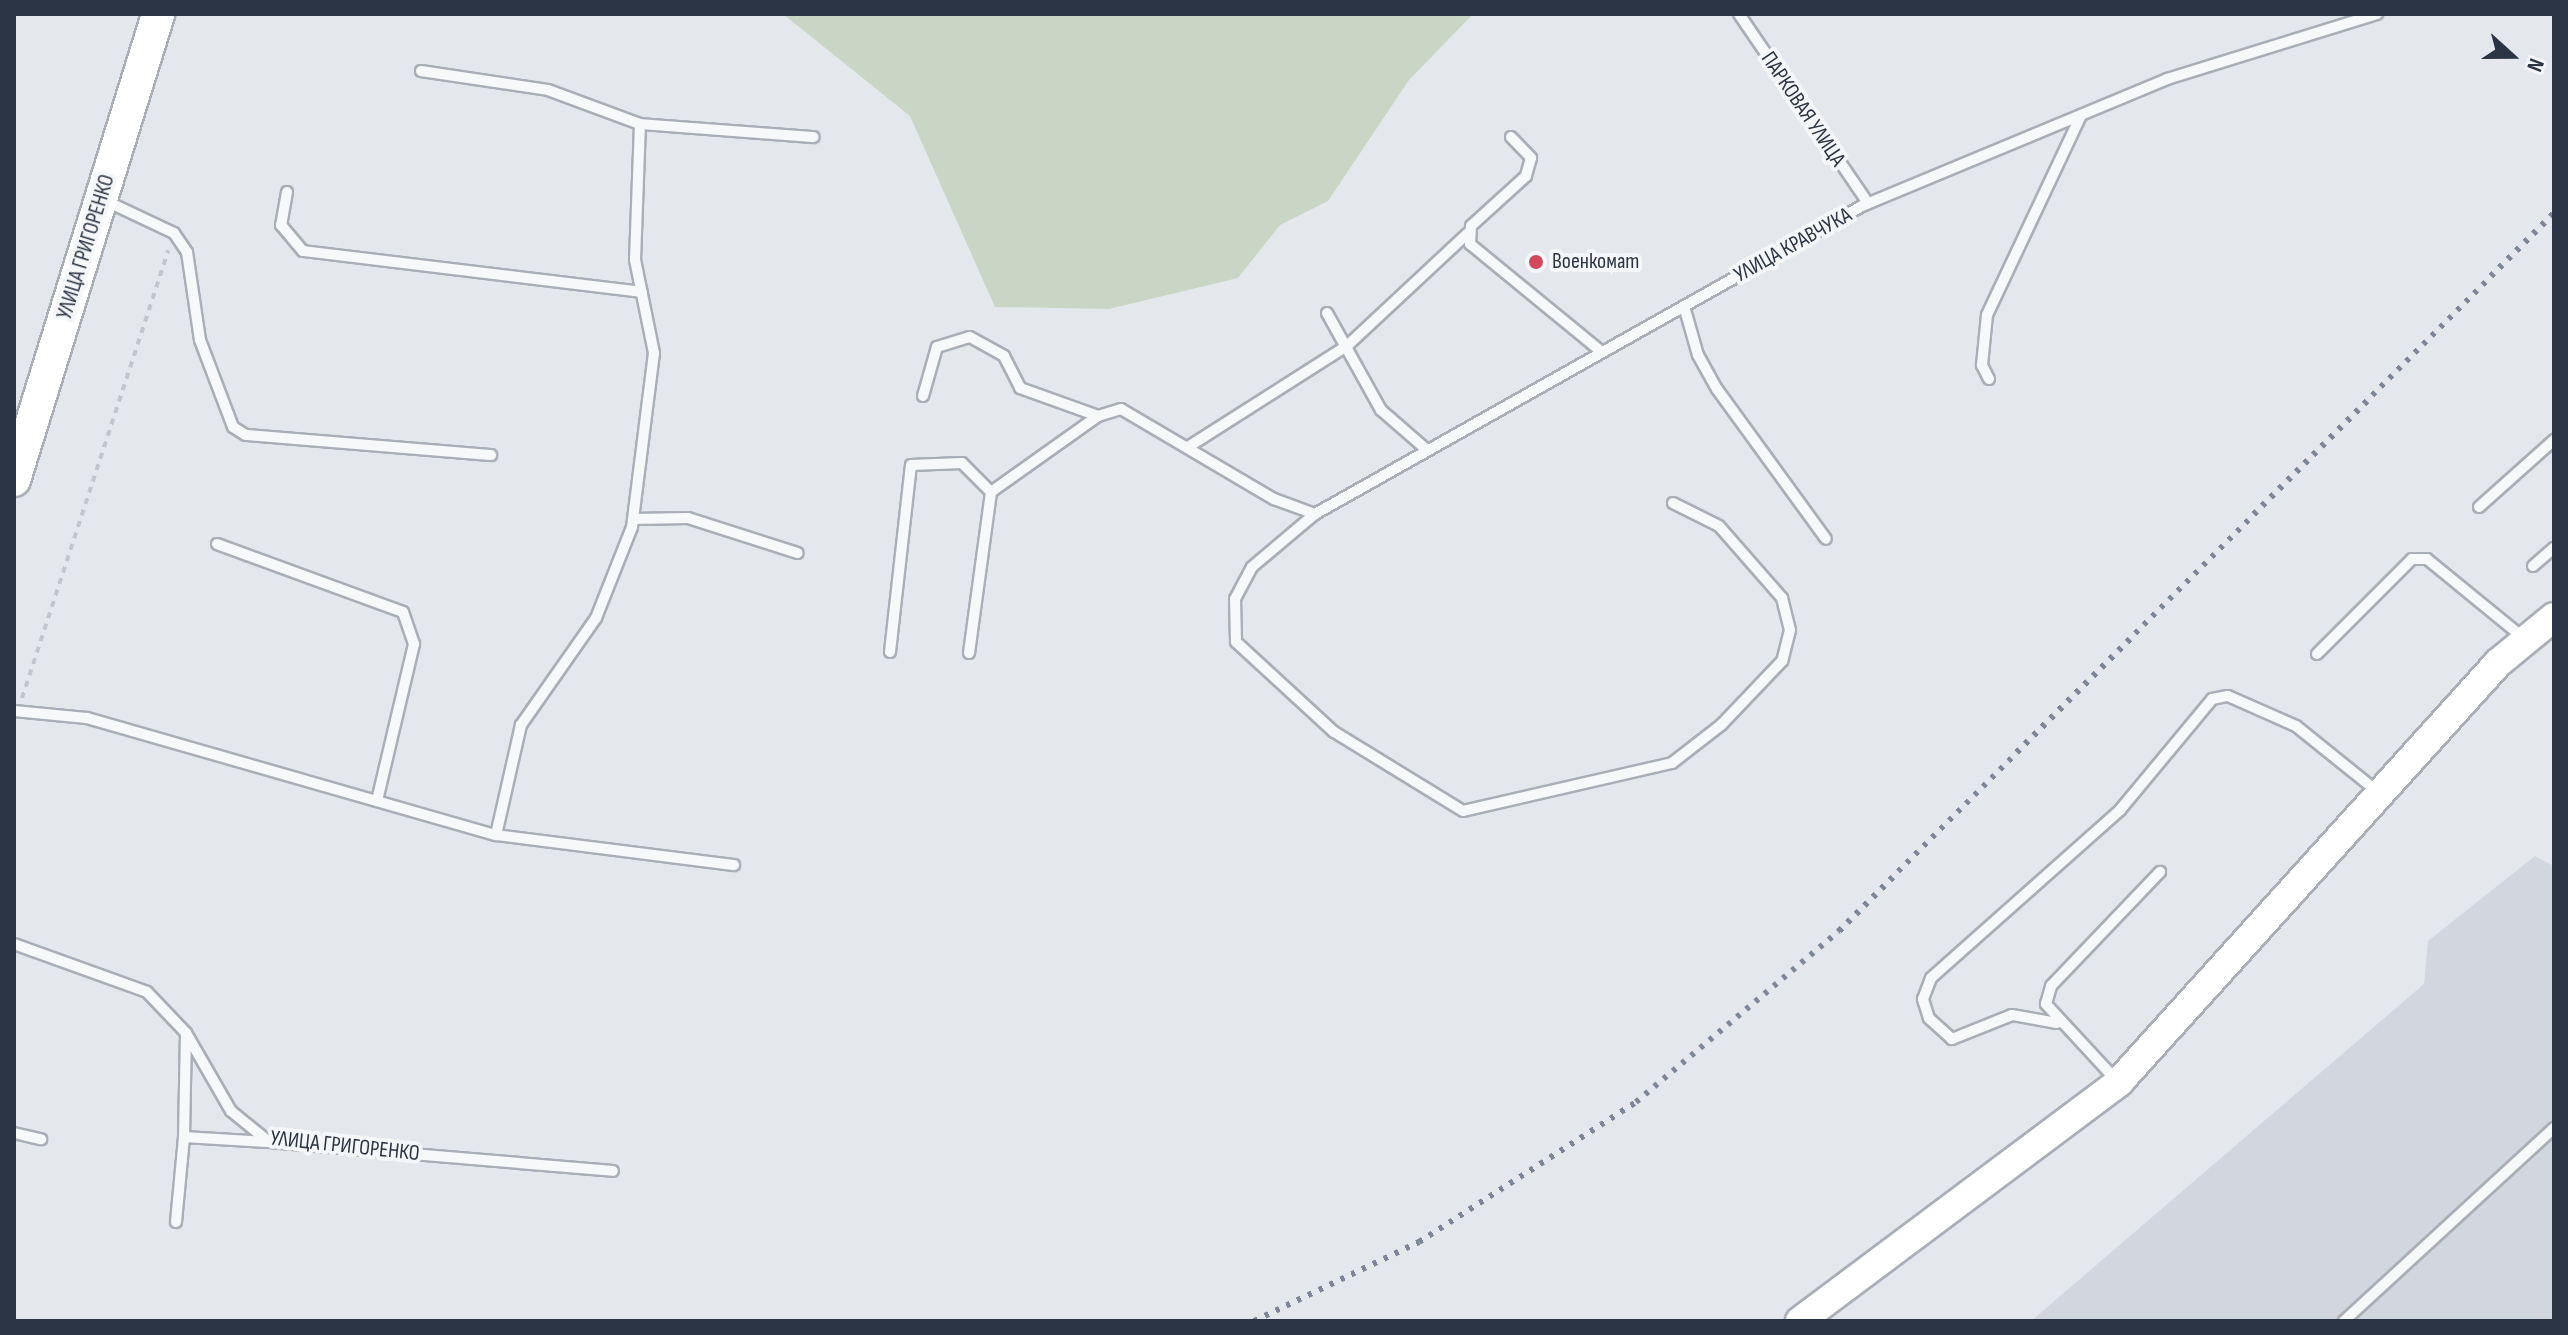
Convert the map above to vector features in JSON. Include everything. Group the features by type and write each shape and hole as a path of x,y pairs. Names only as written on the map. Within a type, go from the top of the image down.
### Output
{"main road":[{"name":"УЛИЦА ГРИГОРЕНКО","path":"14,480 158,14"},
{"path":"1800,1321 2119,1082 2526,640 2554,617"}],"lane":[{"name":"ПАРКОВАЯ УЛИЦА","path":"1739,14 1868,203"},
{"name":"УЛИЦА КРАВЧУКА","path":"1673,503 1719,526 1782,598 1790,630 1782,661 1721,725 1672,763 1463,811 1334,732 1245,656 1236,642 1235,599 1252,567 1315,514 1868,203 2167,79 2377,14"},
{"path":"421,71 548,90 640,124 814,137"},
{"path":"1989,379 1982,365 1987,315 2081,115"},
{"path":"496,835 521,725 596,618 634,519 654,353 642,292 633,179 640,124"},
{"path":"1188,447 1348,345 1467,234 1526,176 1531,158 1511,137"},
{"path":"287,192 281,225 303,251 642,292"},
{"path":"101,198 174,233 187,252 200,340 233,427 246,435 491,455"},
{"path":"1467,234 1479,253 1602,352"},
{"path":"1684,306 1698,355 1717,389 1826,539"},
{"path":"1327,313 1348,345 1381,410 1427,450"},
{"path":"923,396 937,347 970,337 1004,356 1020,388 1098,416"},
{"path":"969,653 991,492 1098,416 1121,409 1274,499 1315,514"},
{"path":"2479,507 2554,440"},
{"path":"890,652 911,465 962,463 991,492"},
{"path":"634,519 688,518 798,553"},
{"path":"217,544 403,612 414,644 377,801"},
{"path":"2533,566 2554,548"},
{"path":"2317,654 2412,559 2427,559 2526,640"},
{"path":"2057,1023 2012,1015 1952,1039 1929,1018 1923,999 1931,978 2120,810 2212,699 2228,696 2296,726 2382,796"},
{"path":"16,711 87,718 496,835 734,865"},
{"path":"2119,1082 2057,1023 2046,1004 2051,986 2160,872"},
{"name":"УЛИЦА ГРИГОРЕНКО","path":"14,944 130,983 166,1007 186,1033 231,1111 269,1142 613,1171"},
{"path":"176,1222 184,1137 186,1033"},
{"path":"2344,1321 2554,1128"},
{"path":"14,1133 41,1139"},
{"path":"184,1137 269,1142"}],"path":[{"path":"16,711 174,233"}],"shaded area":[{"path":"2535,856 2554,866 2554,1321 2031,1321 2424,984 2428,941"}],"green space":[{"path":"783,14 1473,14 1409,80 1328,201 1280,225 1238,278 1109,309 995,307 910,116"}],"railway":[{"path":"1254,1321 1419,1242 1636,1102 1839,931 2554,213"}],"place":[{"name":"Военкомат","path":"1536,262"}]}
